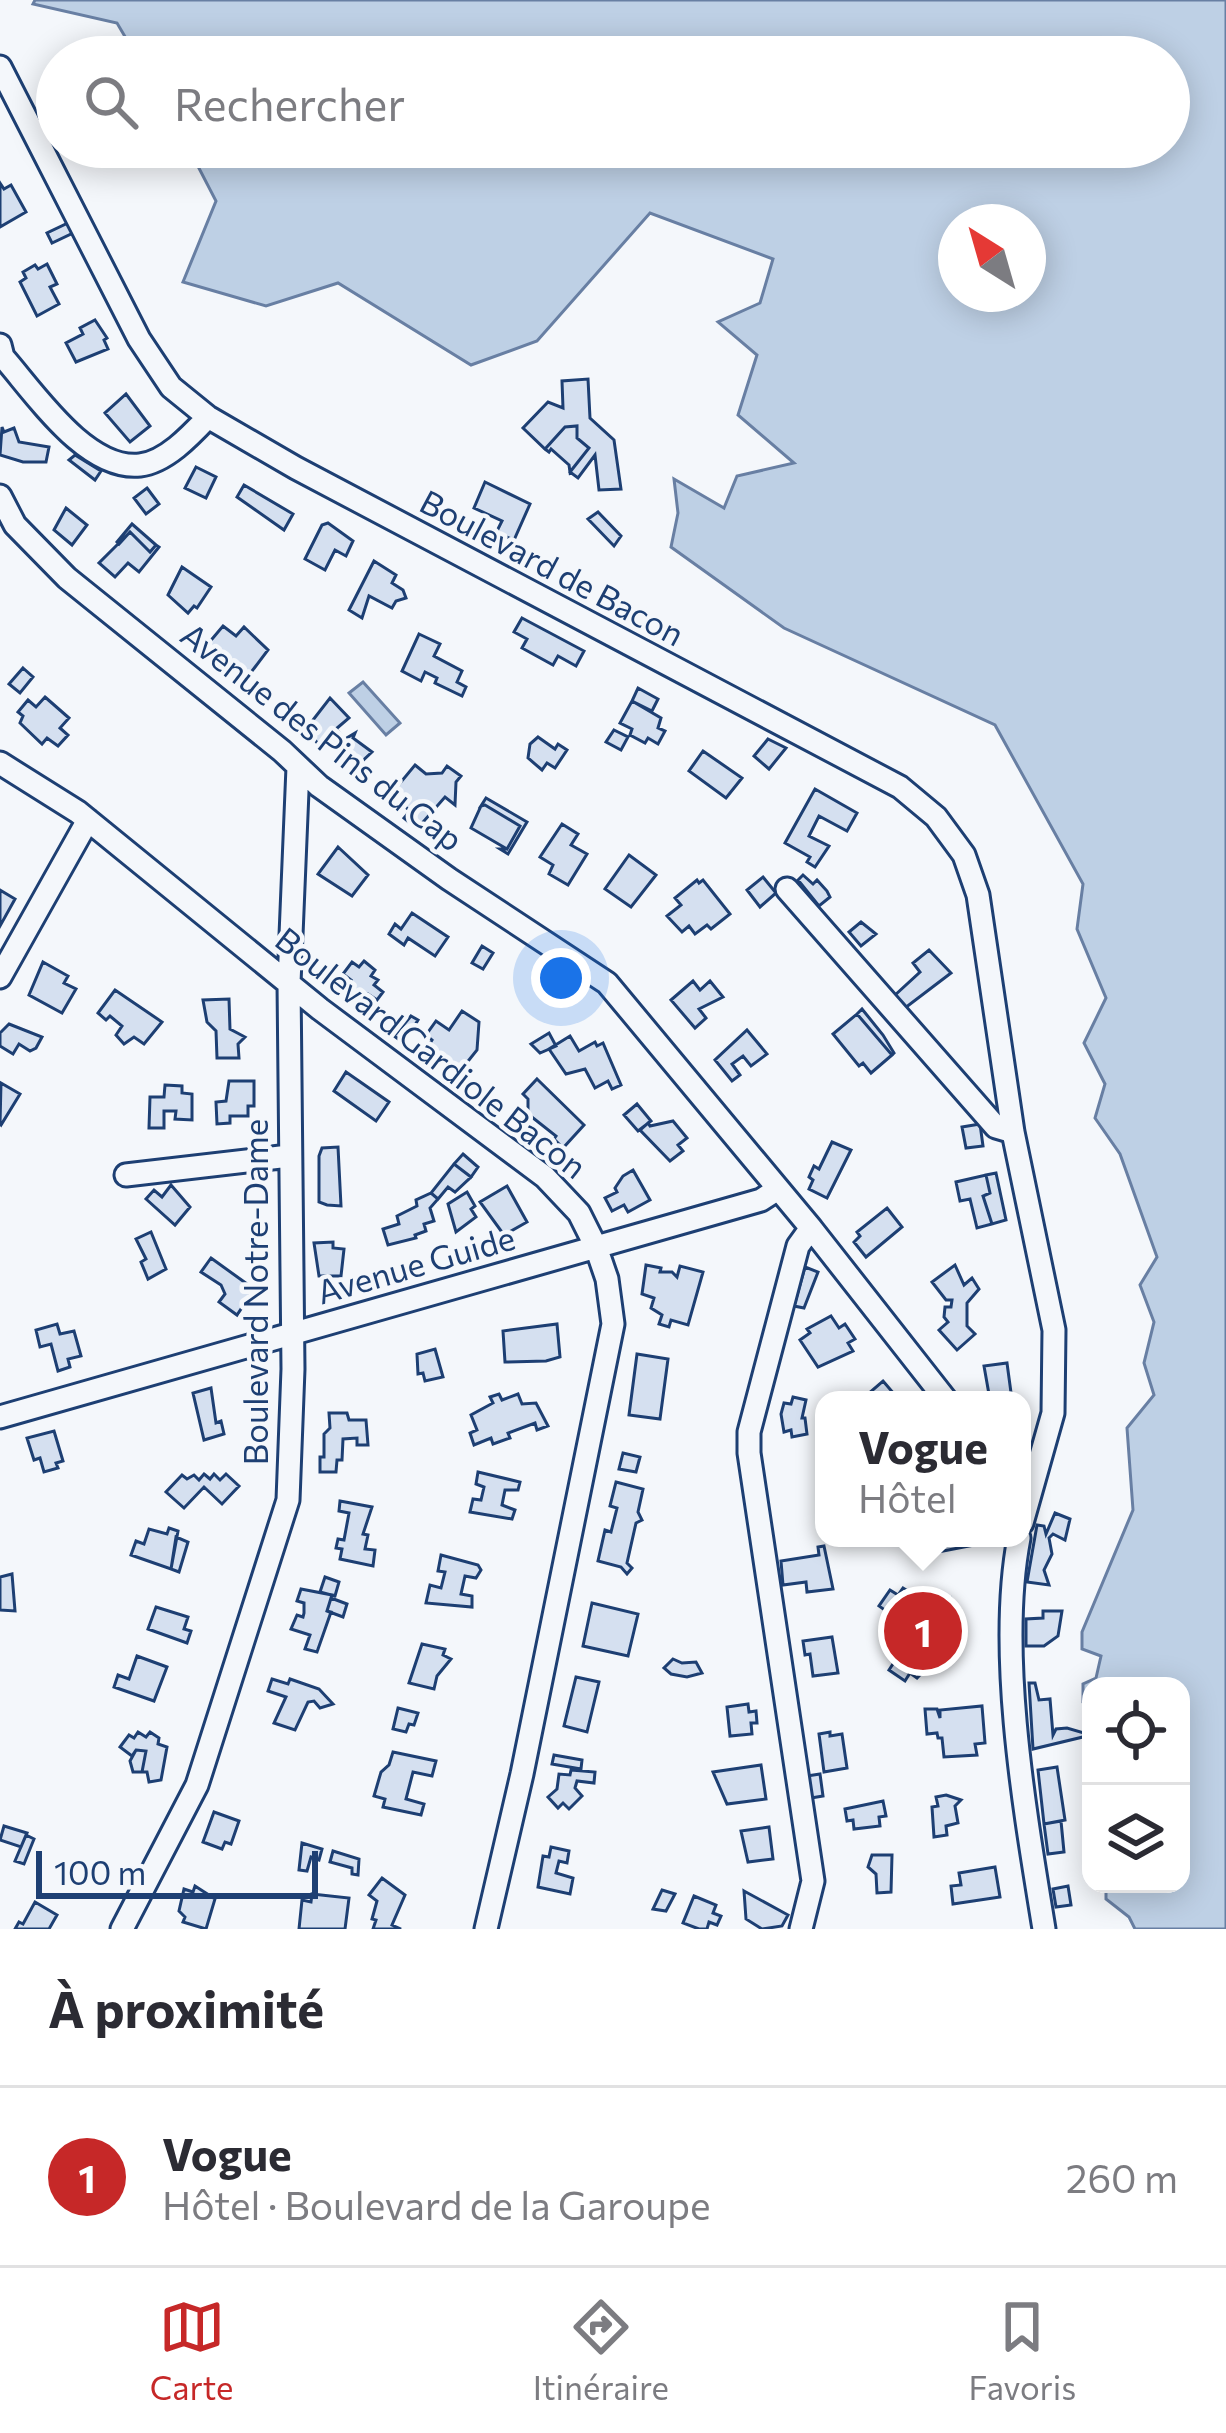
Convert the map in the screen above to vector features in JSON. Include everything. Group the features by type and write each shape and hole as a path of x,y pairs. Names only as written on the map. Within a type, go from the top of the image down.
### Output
{"street":[{"name":"Boulevard de Bacon","path":"0,67 36,137"},
{"name":"Boulevard de Bacon","path":"52,168 139,339 171,387 208,417 576,619 900,788 936,817 964,855 978,895 1013,1132 1054,1330 1053,1413 1031,1490"},
{"path":"0,345 3,357 74,439 112,461 141,465 182,444 208,417"},
{"name":"Avenue des Pins du Cap","path":"0,496 15,525 68,578 298,767 449,879 607,983 811,1228"},
{"name":"Boulevard Gardiole Bacon","path":"0,763 88,820 289,983 544,1178 579,1213 596,1247 607,1279 613,1324 522,1774 485,1929"},
{"name":"Boulevard Notre-Dame","path":"122,1929 197,1785 288,1500 289,983 298,767"},
{"path":"0,977 88,820"},
{"path":"787,890 995,1126 1013,1132"},
{"path":"126,1175 289,1156"},
{"name":"Avenue Guide","path":"0,1418 761,1200 778,1189"},
{"path":"801,1929 813,1880 748,1432 798,1246 811,1228 939,1391"},
{"path":"1017,1547 1012,1575 1013,1689 1044,1929"}],"water":[{"path":"35,0 1226,0 1226,1929 1135,1929 1129,1917 1106,1899 1106,1893 1190,1893 1190,1677 1096,1677 1101,1656 1082,1649 1082,1632 1133,1510 1127,1428 1154,1395 1144,1363 1154,1322 1140,1285 1157,1257 1120,1154 1095,1118 1105,1084 1084,1043 1106,998 1077,929 1083,884 995,725 784,628 671,547 678,513 674,479 724,508 737,476 794,463 738,415 757,355 718,322 760,303 773,259 650,213 537,341 471,365 338,283 266,306 183,282 216,201 199,168 1190,168 1190,36 125,36 117,23 33,4"},
{"path":"363,682 400,723 386,735 349,693"}],"building":[{"path":"0,183 4,189 11,185 26,212 0,227"},
{"path":"68,223 73,233 52,243 47,233"},
{"path":"47,264 57,284 50,287 59,304 37,316 20,282 26,278 23,272"},
{"path":"95,320 108,349 76,362 66,343"},
{"path":"588,379 590,418 614,440 621,489 599,490 595,455 578,478 570,472 589,448 577,438 577,426 565,427 545,449 523,428 548,402 563,408 562,381"},
{"path":"126,394 150,426 130,442 105,413"},
{"path":"577,426 577,438 589,448 570,472 569,465 545,449 565,427"},
{"path":"2,427 4,432 14,428 19,442 49,447 46,462 0,455"},
{"path":"75,455 101,471 95,480 69,460"},
{"path":"196,467 216,477 206,498 185,488"},
{"path":"485,482 530,504 514,540 496,533 502,521 474,508"},
{"path":"244,485 293,514 284,530 237,497"},
{"path":"147,488 159,504 146,514 134,498"},
{"path":"66,508 87,525 72,545 54,530"},
{"path":"598,512 621,536 614,546 588,519"},
{"path":"328,523 353,541 346,556 335,550 325,570 305,559 322,525"},
{"path":"132,524 156,545 150,552 130,532 117,542"},
{"path":"130,532 150,552 159,547 139,572 128,563 115,577 99,563"},
{"path":"374,561 396,575 392,583 406,598 392,608 369,596 362,618 349,610"},
{"path":"182,567 211,587 188,613 168,595"},
{"path":"522,618 584,651 576,666 558,656 553,665 522,648 527,639 514,632"},
{"path":"223,626 236,636 244,627 268,650 249,675 207,645"},
{"path":"419,634 440,644 434,656 462,671 457,682 466,687 462,696 435,683 437,678 425,672 421,681 402,671"},
{"path":"23,668 33,677 20,693 9,684"},
{"path":"638,688 658,699 652,711 632,701"},
{"path":"45,697 69,718 60,728 68,735 58,746 47,738 42,744 20,723 23,716 18,712 28,700 36,707"},
{"path":"330,698 349,718 336,729 345,739 355,733 353,738 372,752 356,767 348,757 344,761 326,739 319,745 306,729"},
{"path":"632,701 661,718 658,728 665,731 658,744 630,735 632,729 620,723"},
{"path":"614,730 628,737 621,750 606,742"},
{"path":"538,737 555,749 558,744 567,750 555,768 547,763 542,770 528,758 530,744"},
{"path":"768,739 786,748 769,769 754,756"},
{"path":"703,751 742,778 726,798 689,771"},
{"path":"415,765 426,774 442,773 447,766 461,776 456,782 455,805 445,797 417,829 404,818 410,811 391,794"},
{"path":"815,789 857,813 847,831 819,816 809,836 829,846 815,867 807,862 810,857 785,843"},
{"path":"486,798 527,822 508,854 500,849 507,849 520,826 481,806"},
{"path":"485,805 520,826 507,849 471,828"},
{"path":"562,824 578,834 571,845 587,854 568,885 549,874 553,865 540,857"},
{"path":"338,847 368,875 352,896 318,874"},
{"path":"629,855 656,875 631,907 605,889"},
{"path":"803,875 813,884 817,880 827,891 830,897 819,906 798,880"},
{"path":"763,877 776,893 760,907 747,890"},
{"path":"703,880 730,914 711,929 707,925 695,934 689,926 682,932 667,916 681,905 675,898"},
{"path":"0,890 15,899 0,926"},
{"path":"412,913 448,937 435,956 408,938 404,945 389,934 395,924 401,929"},
{"path":"861,922 876,934 861,946 849,932"},
{"path":"482,946 493,953 483,969 472,963"},
{"path":"929,950 951,973 905,1008 894,996 920,972 913,963"},
{"path":"364,961 375,970 371,976 378,980 374,985 383,992 377,1000 368,994 353,996 351,980 343,974 352,962 359,967"},
{"path":"43,962 68,976 64,983 76,989 62,1013 29,995"},
{"path":"693,981 700,990 710,981 723,997 699,1009 706,1018 695,1028 671,1000"},
{"path":"115,990 162,1022 144,1044 134,1037 124,1044 116,1035 122,1026 98,1013"},
{"path":"229,999 230,1029 245,1037 238,1044 239,1058 217,1058 216,1031 207,1022 203,1000"},
{"path":"862,1009 883,1035 892,1055 857,1014"},
{"path":"462,1011 479,1022 477,1050 461,1070 435,1055 438,1052 426,1035 436,1021 449,1030"},
{"path":"857,1014 892,1055 871,1073 863,1063 859,1066 833,1034"},
{"path":"411,1016 418,1020 404,1043 394,1036"},
{"path":"9,1024 42,1037 36,1048 30,1051 19,1044 13,1054 0,1046 0,1033"},
{"path":"747,1030 767,1054 751,1066 743,1056 732,1064 740,1075 732,1081 715,1060"},
{"path":"549,1033 556,1046 540,1053 531,1044"},
{"path":"570,1036 579,1051 603,1043 621,1085 612,1089 608,1081 595,1088 585,1069 566,1074 549,1049"},
{"path":"346,1072 389,1102 376,1121 334,1091"},
{"path":"537,1079 584,1125 563,1148 556,1136 528,1114 528,1099 523,1094"},
{"path":"229,1081 254,1081 254,1106 248,1106 248,1116 230,1116 230,1123 217,1124 216,1102 226,1101"},
{"path":"1,1083 20,1094 1,1125 0,1124"},
{"path":"165,1085 182,1086 182,1093 192,1094 192,1120 175,1119 176,1111 164,1111 164,1128 149,1128 150,1097 164,1097"},
{"path":"637,1104 651,1121 638,1131 624,1115"},
{"path":"673,1121 687,1138 678,1145 683,1151 670,1161 640,1130 648,1123"},
{"path":"980,1124 983,1146 966,1148 962,1127"},
{"path":"832,1142 851,1150 827,1198 809,1189 813,1180 809,1177 814,1166 819,1169"},
{"path":"338,1147 341,1206 319,1202 319,1156 322,1148"},
{"path":"463,1154 478,1167 471,1177 454,1164"},
{"path":"454,1164 471,1177 455,1192 448,1187 438,1199 431,1193"},
{"path":"633,1170 650,1200 628,1212 624,1205 612,1211 605,1198 617,1192 623,1176"},
{"path":"996,1173 1006,1220 992,1224 983,1196 990,1193 986,1175"},
{"path":"986,1175 990,1193 983,1196 992,1224 977,1228 970,1199 960,1201 956,1182"},
{"path":"171,1185 190,1207 175,1225 146,1199 154,1190 162,1197"},
{"path":"507,1186 527,1222 504,1235 480,1202"},
{"path":"467,1192 476,1217 456,1232 448,1204"},
{"path":"431,1193 438,1199 430,1208 434,1221 424,1224 426,1231 388,1245 383,1229 399,1224 397,1216"},
{"path":"887,1208 902,1227 866,1257 854,1242 860,1236 857,1232"},
{"path":"151,1232 166,1269 148,1279 141,1262 146,1259 136,1239"},
{"path":"333,1242 333,1248 344,1249 341,1276 319,1276 314,1243"},
{"path":"211,1258 254,1289 237,1315 219,1302 225,1294 221,1285 201,1272"},
{"path":"646,1265 677,1277 680,1266 703,1272 688,1325 671,1320 669,1327 659,1324 662,1315 651,1308 654,1298 642,1294"},
{"path":"955,1265 964,1285 972,1278 979,1289 967,1303 967,1326 975,1334 957,1350 939,1330 948,1322 945,1307 951,1307 952,1300 946,1300 932,1282"},
{"path":"805,1267 818,1272 804,1308 794,1306"},
{"path":"831,1316 839,1328 845,1324 855,1339 848,1343 853,1351 818,1367 800,1340 810,1333 807,1329"},
{"path":"57,1324 60,1334 74,1331 81,1356 68,1359 70,1367 58,1371 51,1344 40,1347 36,1330"},
{"path":"557,1324 560,1357 505,1362 503,1331"},
{"path":"435,1349 443,1377 425,1381 423,1373 418,1374 417,1354"},
{"path":"637,1354 668,1359 660,1419 629,1415"},
{"path":"1007,1363 1011,1391 988,1391 984,1366"},
{"path":"883,1381 892,1391 871,1391"},
{"path":"211,1388 216,1423 221,1421 224,1434 204,1440 193,1393"},
{"path":"499,1394 502,1400 518,1394 522,1404 536,1403 548,1426 537,1430 535,1423 508,1433 510,1438 493,1444 491,1438 474,1445 470,1433 477,1430 471,1415 493,1403 490,1397"},
{"path":"793,1397 806,1400 802,1418 807,1434 792,1437 791,1430 784,1432 781,1414 784,1403 791,1404"},
{"path":"329,1413 366,1420 368,1445 357,1445 357,1438 343,1439 336,1472 320,1472 324,1434 330,1428"},
{"path":"54,1431 63,1461 44,1472 27,1438"},
{"path":"623,1453 640,1457 636,1472 619,1469"},
{"path":"478,1472 520,1482 518,1490 505,1490 502,1505 515,1510 512,1519 470,1512 473,1499 481,1500 484,1487 476,1484"},
{"path":"204,1474 220,1480 226,1474 239,1486 222,1504 204,1487 184,1508 166,1492 182,1475 199,1480"},
{"path":"616,1482 643,1489 638,1512 642,1520 636,1523 627,1563 632,1568 627,1574 621,1567 598,1561 605,1530 611,1532 617,1508 610,1506"},
{"path":"340,1501 372,1507 363,1534 368,1535 365,1549 375,1550 373,1566 340,1559 342,1549 336,1548 338,1539 344,1540 349,1513 339,1511"},
{"path":"1055,1513 1070,1519 1065,1540 1053,1534 1049,1538 1052,1554 1044,1570 1049,1585 1027,1582 1037,1525 1044,1526 1046,1534"},
{"path":"169,1528 178,1531 171,1569 131,1555 136,1541 144,1544 149,1529 167,1534"},
{"path":"176,1537 188,1542 179,1572 171,1569"},
{"path":"818,1547 824,1547 833,1589 807,1592 806,1582 783,1585 781,1561 819,1555"},
{"path":"441,1555 478,1565 481,1570 476,1578 465,1576 461,1594 472,1596 472,1607 426,1603 430,1585 441,1588 445,1572 438,1571"},
{"path":"12,1574 15,1611 0,1610 0,1577"},
{"path":"325,1577 339,1582 335,1596 320,1592"},
{"path":"903,1588 938,1610 951,1598 960,1609 945,1622 946,1640 937,1657 917,1678 910,1673 905,1681 889,1670 906,1644 897,1631 903,1623 879,1606 890,1590 898,1595"},
{"path":"301,1589 332,1595 317,1652 305,1649 310,1635 291,1629 297,1615 303,1617 304,1603 297,1601"},
{"path":"331,1598 347,1604 343,1617 327,1611"},
{"path":"592,1603 638,1614 628,1656 583,1646"},
{"path":"156,1607 188,1617 187,1643 148,1629"},
{"path":"1043,1611 1062,1611 1058,1636 1044,1646 1026,1646 1026,1619 1043,1618"},
{"path":"832,1637 838,1673 813,1676 803,1641"},
{"path":"422,1644 445,1649 443,1655 451,1659 437,1676 434,1689 409,1683"},
{"path":"137,1656 167,1667 154,1701 114,1687 118,1675 129,1679"},
{"path":"673,1659 696,1662 702,1673 671,1674 664,1668"},
{"path":"576,1677 599,1682 587,1732 564,1726"},
{"path":"272,1679 288,1684 290,1679 319,1689 333,1704 320,1708 308,1702 295,1730 274,1723 286,1697 268,1691"},
{"path":"1029,1683 1035,1683 1039,1700 1050,1699 1053,1735 1056,1729 1067,1728 1082,1732 1082,1737 1033,1749"},
{"path":"748,1704 749,1712 756,1711 752,1734 730,1736 727,1707"},
{"path":"982,1706 985,1743 975,1744 977,1755 944,1757 942,1738 927,1734 925,1709 937,1709 940,1718 940,1710"},
{"path":"398,1708 418,1713 406,1732 393,1729"},
{"path":"138,1732 146,1737 150,1732 159,1738 158,1744 167,1747 161,1780 149,1782 147,1772 142,1772 146,1751 136,1750 132,1756 120,1747"},
{"path":"830,1732 830,1736 842,1734 847,1768 824,1772 819,1734"},
{"path":"136,1750 146,1751 142,1772 133,1772 130,1761"},
{"path":"393,1752 436,1761 432,1776 413,1772 406,1799 424,1804 421,1815 383,1807 385,1799 374,1796"},
{"path":"554,1755 582,1760 581,1769 552,1764"},
{"path":"761,1765 766,1799 727,1804 713,1772"},
{"path":"1057,1767 1065,1820 1044,1824 1038,1770"},
{"path":"571,1770 595,1772 594,1783 577,1781 575,1788 582,1796 569,1809 563,1803 558,1808 548,1797 557,1789 559,1774 570,1775"},
{"path":"820,1774 823,1796 811,1798 807,1776"},
{"path":"936,1797 961,1800 955,1806 958,1823 946,1826 947,1835 934,1837 932,1807 938,1806"},
{"path":"883,1801 886,1816 879,1817 880,1826 854,1829 853,1820 847,1821 845,1809"},
{"path":"214,1812 239,1821 231,1844 225,1842 222,1849 203,1842"},
{"path":"1061,1821 1064,1852 1048,1854 1044,1824"},
{"path":"4,1826 27,1833 21,1847 0,1840"},
{"path":"769,1827 773,1859 748,1862 741,1831"},
{"path":"26,1835 34,1839 24,1864 15,1861"},
{"path":"302,1843 322,1849 319,1860 311,1857 307,1871 299,1870"},
{"path":"551,1847 569,1851 567,1863 559,1861 556,1873 573,1878 570,1894 538,1887 543,1856 549,1857"},
{"path":"333,1851 359,1859 358,1875 352,1874 352,1868 330,1862"},
{"path":"872,1855 892,1855 891,1892 877,1893 876,1874 868,1867"},
{"path":"995,1867 1000,1897 953,1904 951,1886 961,1885 959,1873"},
{"path":"382,1878 405,1895 392,1925 401,1929 373,1929 377,1901 369,1895"},
{"path":"195,1886 215,1899 206,1929 183,1922 179,1911 184,1889 193,1892"},
{"path":"1068,1886 1071,1905 1056,1907 1053,1889"},
{"path":"662,1890 675,1894 666,1911 653,1909"},
{"path":"744,1891 788,1915 782,1926 762,1929 746,1919"},
{"path":"312,1894 349,1898 345,1929 299,1929 302,1900 311,1902"},
{"path":"694,1896 716,1905 713,1913 721,1916 717,1925 709,1922 707,1929 699,1929 683,1923"},
{"path":"35,1902 57,1915 49,1929 15,1929 19,1922 23,1924"}],"place":[{"name":"Vogue","path":"923,1631"}]}
